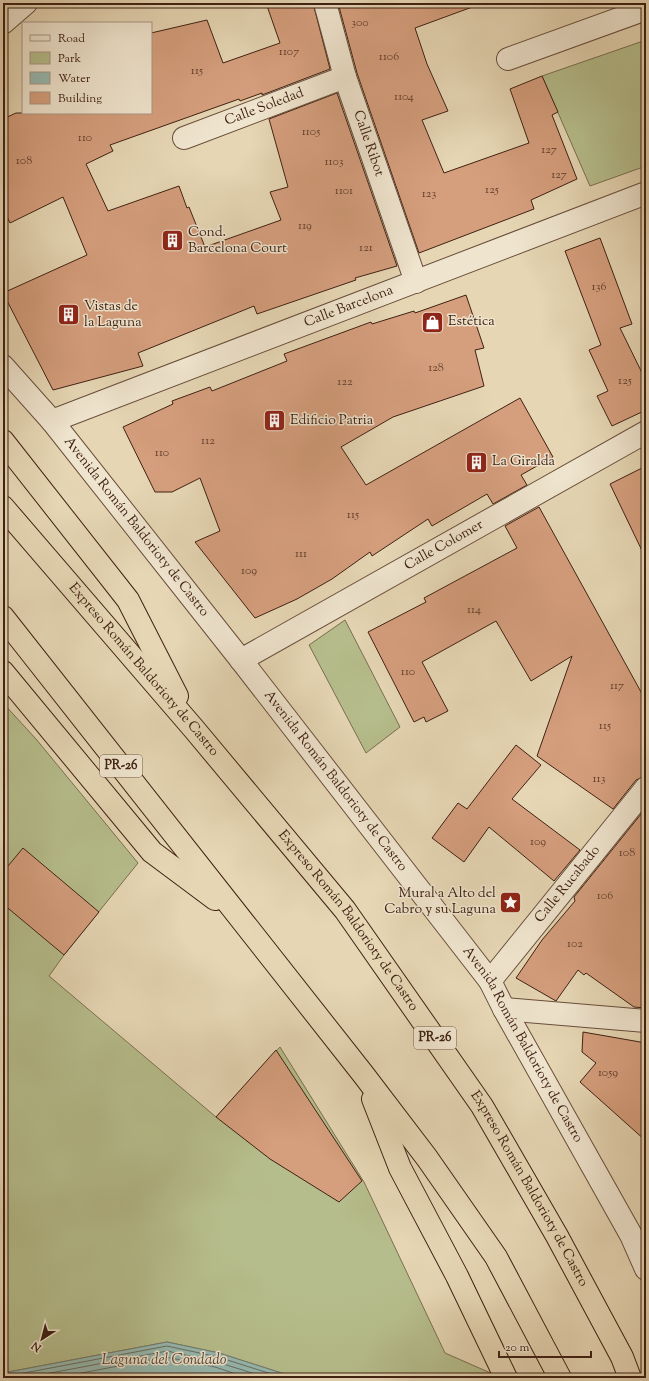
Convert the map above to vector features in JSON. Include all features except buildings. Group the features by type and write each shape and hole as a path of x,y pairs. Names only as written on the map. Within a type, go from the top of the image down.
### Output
{"highway":[{"path":"3,440 128,600 194,729"},
{"name":"Expreso Román Baldorioty de Castro","path":"3,508 194,729 345,910 482,1106 557,1236 622,1358 630,1378"},
{"name":"PR-26","path":"3,617 363,1074 427,1158 496,1257 560,1378"},
{"path":"3,672 152,852 239,916"},
{"path":"363,1074 400,1168 457,1276 506,1378"}],"street":[{"path":"3,23 26,3"},
{"name":"Calle Ribot","path":"325,3 346,78 416,282"},
{"path":"508,59 646,9"},
{"name":"Calle Soledad","path":"184,138 346,78"},
{"name":"Calle Barcelona","path":"52,421 646,194"},
{"name":"Avenida Román Baldorioty de Castro","path":"3,366 52,421 241,660 490,981 504,1009 638,1230 646,1269"},
{"name":"Calle Colomer","path":"241,660 646,432"},
{"name":"Calle Rucabado","path":"490,981 646,788"},
{"path":"504,1009 646,1021"}],"green space":[{"path":"646,40 646,166 590,186 542,76"},
{"path":"345,620 400,727 366,753 309,645"},
{"path":"3,703 36,739 138,863 64,955 49,976 216,1117 280,1047 364,1182 445,1353 502,1378 297,1378 219,1353 167,1342 3,1373"}],"water":[{"name":"Laguna del Condado","path":"167,1342 219,1353 297,1378 3,1378 3,1373"}],"place":[{"name":"Cond. Barcelona Court","path":"172,241"},
{"name":"Vistas de la Laguna","path":"69,315"},
{"name":"Estética","path":"432,322"},
{"name":"Edificio Patria","path":"275,421"},
{"name":"La Giralda","path":"476,462"},
{"name":"Mural a Alto del Cabro y su Laguna","path":"511,902"}]}
